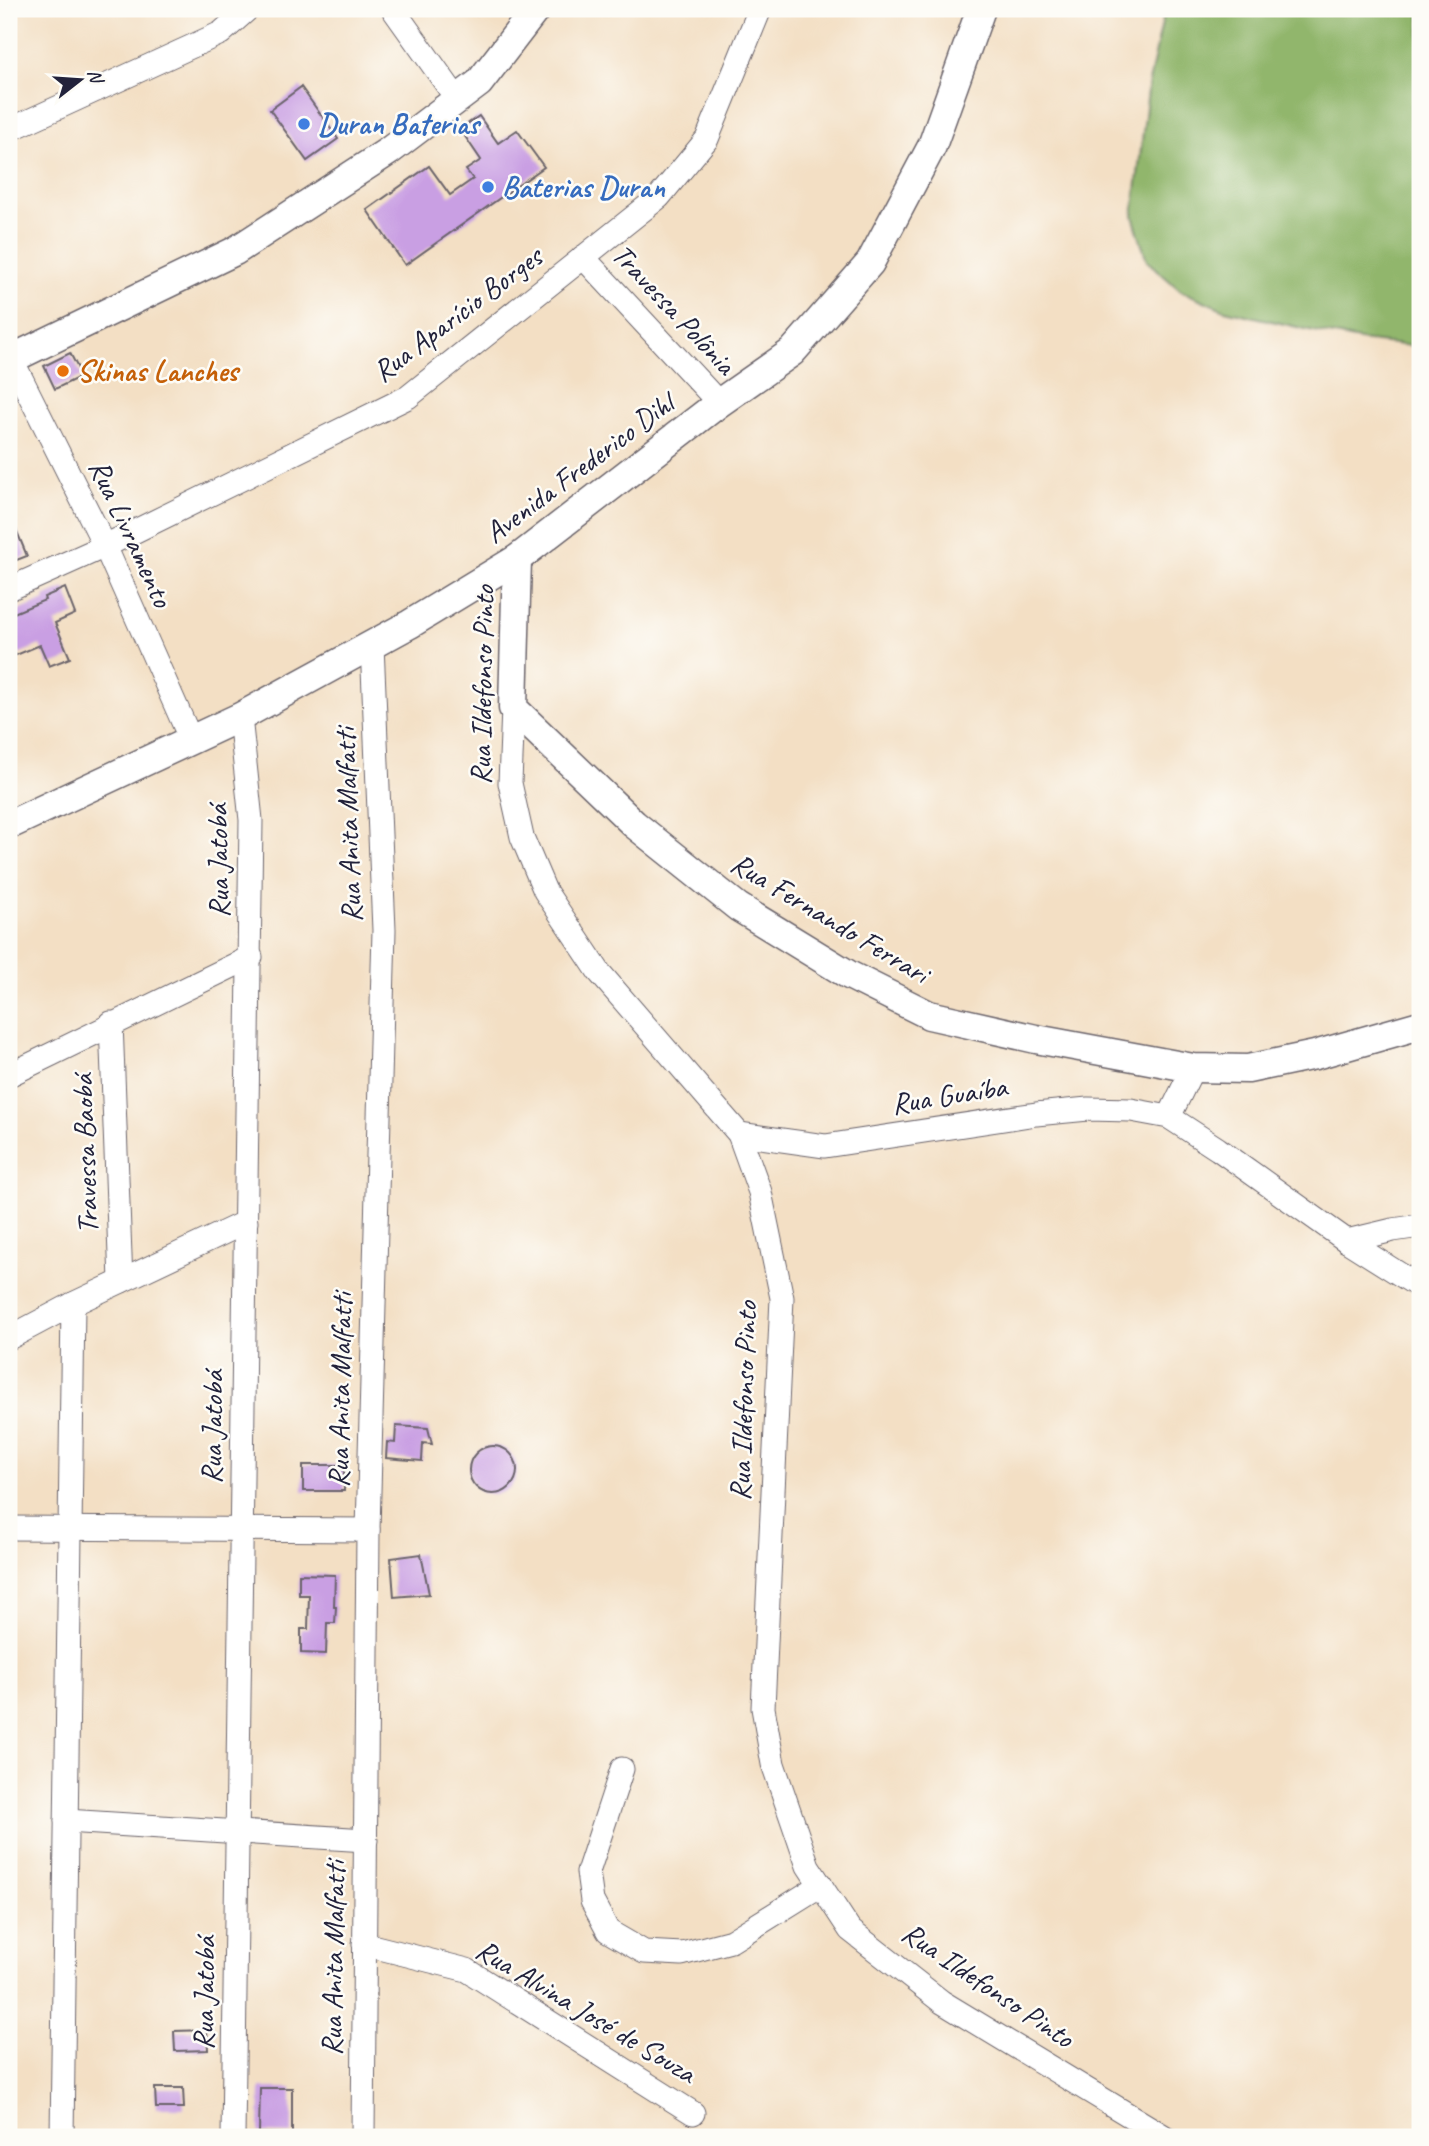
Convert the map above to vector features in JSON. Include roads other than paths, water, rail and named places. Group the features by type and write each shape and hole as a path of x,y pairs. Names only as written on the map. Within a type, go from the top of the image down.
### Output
{"main road":[{"path":"10,358 236,251 389,151 479,83 536,9"},
{"name":"Avenida Frederico Dihl","path":"9,825 240,718 372,645 517,559 719,403 792,352 870,263 932,146 981,9"},
{"name":"Rua Ildefonso Pinto","path":"513,708 517,559"},
{"name":"Rua Fernando Ferrari","path":"513,708 634,824 738,906 849,975 929,1015 1036,1039 1193,1068 1248,1069 1315,1055 1420,1026"}],"street":[{"path":"9,130 221,33 248,9"},
{"path":"393,9 457,99"},
{"name":"Rua Aparício Borges","path":"9,589 105,546 408,397 659,197 707,139 760,9"},
{"name":"Travessa Polônia","path":"583,257 719,403"},
{"name":"Rua Livramento","path":"10,358 105,546 191,740"},
{"name":"Rua Anita Malfatti","path":"363,2137 368,1530 384,930 372,645"},
{"name":"Rua Ildefonso Pinto","path":"513,708 510,783 522,837 545,891 598,972 739,1134 760,1192 782,1298 763,1708 773,1764 808,1866 850,1930 942,2002 1165,2137"},
{"name":"Rua Jatobá","path":"233,2137 251,957 251,820 240,718"},
{"path":"9,1074 251,957"},
{"name":"Travessa Baobá","path":"111,1023 121,1282"},
{"path":"1169,1117 1193,1068"},
{"name":"Rua Guaíba","path":"739,1134 825,1146 1049,1113 1131,1110 1169,1117 1219,1149 1347,1241 1420,1287"},
{"path":"9,1338 73,1304 246,1222"},
{"path":"1347,1241 1420,1226"},
{"path":"62,2137 73,1304"},
{"path":"9,1528 368,1530"},
{"path":"622,1769 589,1872 592,1901 608,1931 644,1952 682,1954 732,1941 821,1885"},
{"path":"66,1821 366,1840"},
{"name":"Rua Alvina José de Souza","path":"364,1944 467,1969 693,2113"}],"place":[{"name":"Duran Baterias","path":"304,124"},
{"name":"Baterias Duran","path":"488,187"},
{"name":"Skinas Lanches","path":"63,371"}]}
